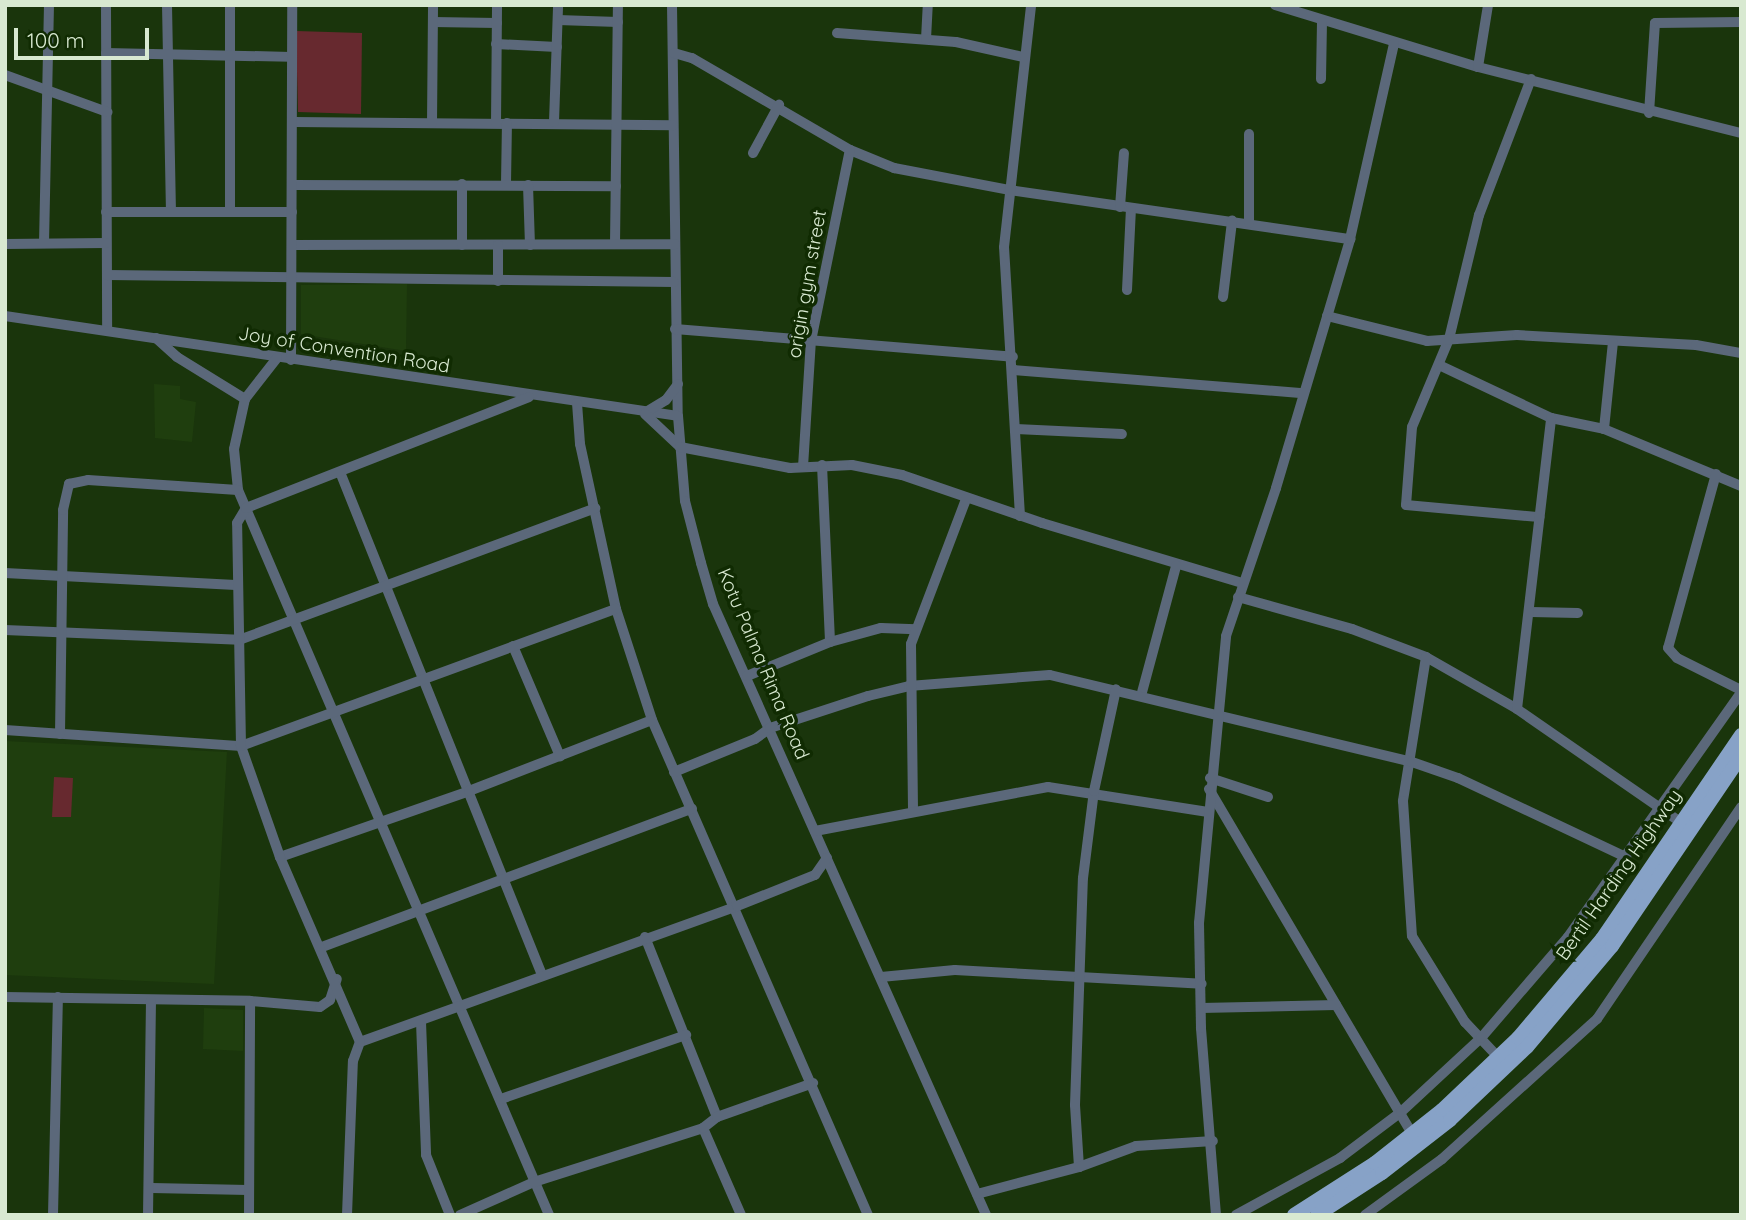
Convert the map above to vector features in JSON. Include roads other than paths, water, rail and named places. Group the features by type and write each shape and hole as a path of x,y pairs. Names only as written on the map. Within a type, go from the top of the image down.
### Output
{"main road":[{"name":"Bertil Harding Highway","path":"1294,1215 1412,1134 1498,1056 1602,939 1741,735"},
{"name":"Bertil Harding Highway","path":"1317,1215 1382,1173 1450,1119 1527,1047 1612,946 1741,756"}],"street":[{"path":"44,243 45,89 49,5"},
{"path":"106,5 107,330"},
{"path":"167,5 171,54 171,212"},
{"path":"230,5 230,212"},
{"path":"291,360 294,122 292,5"},
{"path":"432,123 433,5"},
{"path":"497,5 496,44 506,184"},
{"path":"554,122 558,5"},
{"path":"615,244 618,5"},
{"name":"Kotu Palma Rima Road","path":"672,5 678,416 685,500 701,563 713,604 985,1215"},
{"path":"926,38 928,5"},
{"path":"1020,516 1014,370 1004,247 1023,57 1031,5"},
{"path":"1275,5 1317,21 1394,44 1649,113 1741,133"},
{"path":"1314,5 1321,79"},
{"path":"1478,66 1488,5"},
{"path":"558,20 618,22"},
{"path":"433,22 497,23"},
{"path":"1649,113 1655,23 1741,22"},
{"path":"837,33 926,38 1023,57"},
{"path":"496,44 557,47"},
{"path":"1216,1215 1213,1141 1200,1008 1202,984 1199,923 1209,783 1226,636 1350,239 1394,44"},
{"path":"106,53 171,54 229,59 291,57"},
{"path":"674,53 692,58 779,105 850,150 925,176 1350,239"},
{"path":"5,75 107,112"},
{"path":"1531,79 1479,215 1449,339 1412,427 1406,505 1539,517"},
{"path":"753,153 779,105"},
{"path":"294,122 673,125"},
{"path":"1249,134 1249,223"},
{"name":"origin gym street","path":"803,467 811,341 850,150"},
{"path":"1124,153 1127,290"},
{"path":"462,184 462,245"},
{"path":"293,185 615,186"},
{"path":"528,185 530,245"},
{"path":"106,212 292,212"},
{"path":"1223,297 1232,221"},
{"path":"5,244 106,243"},
{"path":"293,244 675,244"},
{"path":"498,245 498,281"},
{"path":"107,275 674,282"},
{"name":"Joy of Convention Road","path":"5,316 529,397 678,416"},
{"path":"1327,316 1427,341 1517,335 1696,345 1741,353"},
{"path":"675,329 1013,357"},
{"path":"156,338 177,357 246,399"},
{"path":"1604,429 1613,342"},
{"path":"277,358 246,399 234,449 238,489 297,618 380,821 549,1215"},
{"path":"1439,365 1551,418 1604,429 1741,486"},
{"path":"1014,370 1303,393"},
{"path":"678,384 660,405 643,413 680,447 803,467 822,465 902,475 965,499 1177,566 1242,583"},
{"path":"347,1215 353,1061 360,1042 337,979 280,857 241,746 236,585 237,523 246,508 529,397"},
{"path":"577,403 580,444 616,609 652,720 737,906 868,1215"},
{"path":"1517,709 1531,612 1551,418"},
{"path":"1016,429 1122,434"},
{"path":"822,465 830,642"},
{"path":"340,472 542,975"},
{"path":"1236,1215 1340,1158 1401,1112 1481,1038 1568,937 1741,691 1677,658 1668,648 1716,474"},
{"path":"60,734 64,632 63,510 69,484 88,480 238,489"},
{"path":"913,809 909,686 916,629 965,499"},
{"path":"5,630 239,640 385,589 595,508"},
{"path":"1141,696 1177,566"},
{"path":"5,573 236,585"},
{"path":"1238,597 1352,629 1426,656 1517,709 1680,822"},
{"path":"5,730 241,746 616,609"},
{"path":"1531,612 1578,614"},
{"path":"747,676 830,642 881,628 916,629"},
{"path":"513,646 560,755"},
{"path":"1426,656 1403,811 1412,936 1437,981 1498,1056"},
{"path":"674,772 755,739 770,728 909,686 1050,675 1218,713 1412,762 1458,778 1626,857"},
{"path":"1079,1167 1078,976 1083,878 1094,792 1116,689"},
{"path":"280,857 469,791 652,720"},
{"path":"1209,783 1268,797"},
{"path":"1209,783 1412,1134"},
{"path":"815,831 913,809 1048,787 1094,792 1208,812"},
{"path":"1365,1215 1442,1159 1597,1019 1741,807"},
{"path":"323,947 692,809"},
{"path":"360,1042 737,906 815,875 827,858"},
{"path":"645,937 717,1117"},
{"path":"881,978 955,970 1202,984"},
{"path":"320,1007 330,1000 337,979"},
{"path":"5,997 250,1001 348,1010"},
{"path":"53,1215 58,998"},
{"path":"148,1215 152,1188 151,1000"},
{"path":"249,1215 250,1001"},
{"path":"1200,1008 1336,1005"},
{"path":"421,1022 426,1155 450,1215"},
{"path":"501,1099 686,1035"},
{"path":"460,1215 534,1182 703,1128 717,1117 813,1083"},
{"path":"703,1128 741,1215"},
{"path":"977,1194 1079,1167 1136,1146 1213,1141"},
{"path":"152,1188 248,1190"}]}
